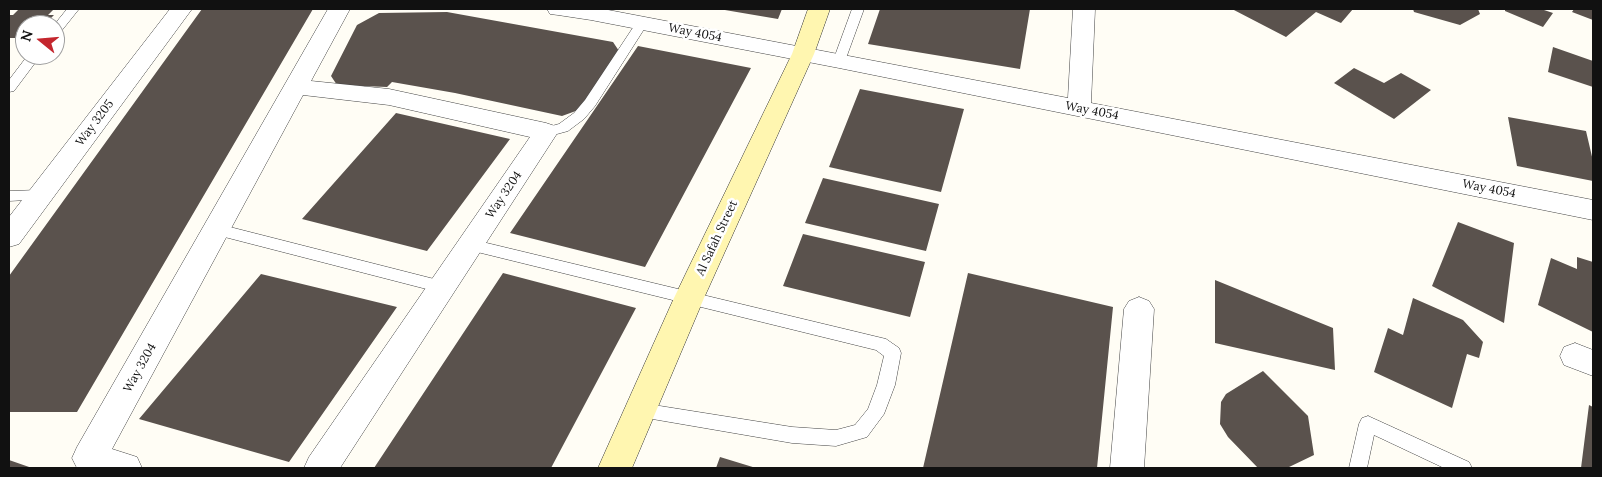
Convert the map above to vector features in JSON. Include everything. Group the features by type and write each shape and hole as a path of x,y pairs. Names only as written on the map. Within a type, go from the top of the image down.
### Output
{"street":[{"name":"Way 3205","path":"9,237 181,9"},
{"name":"Way 3204","path":"125,468 90,458 339,9"},
{"name":"Way 4054","path":"558,9 592,11 642,23 1593,210"},
{"name":"Al Safah Street","path":"615,468 689,298 803,54 820,9"},
{"path":"1079,108 1084,9"},
{"path":"297,87 389,97 546,132"},
{"name":"Way 3204","path":"321,468 546,132"},
{"path":"1127,468 1139,309"}],"lane":[{"path":"65,19 73,9"},
{"path":"839,61 858,9"},
{"path":"546,132 563,128 579,116 590,103 642,23"},
{"path":"9,88 27,65"},
{"path":"9,196 40,195"},
{"path":"218,230 442,287"},
{"path":"470,245 880,344 893,353 886,384 875,414 861,431 836,438 792,435 641,411"},
{"path":"1358,468 1368,424 1463,468"}],"building":[{"path":"19,9 54,9 48,15 15,15 15,38 9,38 9,15 13,15"},
{"path":"202,9 313,9 77,412 9,412 9,276"},
{"path":"719,9 782,9 778,19"},
{"path":"880,9 1030,9 1020,69 868,44"},
{"path":"1232,9 1353,9 1341,23 1316,12 1286,37"},
{"path":"1413,9 1478,9 1480,14 1460,25 1414,12"},
{"path":"1505,9 1541,9 1553,13 1543,27 1505,11"},
{"path":"1574,9 1593,9 1593,20 1572,12"},
{"path":"447,12 613,42 619,51 584,108 562,116 455,93 392,82 387,87 337,85 331,76 357,25 379,13"},
{"path":"638,46 751,68 645,267 510,233"},
{"path":"1553,47 1593,61 1593,87 1548,72"},
{"path":"1354,68 1384,83 1401,73 1431,90 1394,119 1334,83"},
{"path":"860,89 964,109 941,192 829,167"},
{"path":"396,113 510,139 427,251 302,219"},
{"path":"1508,117 1586,131 1593,161 1593,181 1517,166"},
{"path":"823,178 939,204 926,251 805,223"},
{"path":"1458,222 1514,243 1504,323 1432,286"},
{"path":"803,234 925,262 910,317 783,286"},
{"path":"1577,257 1593,262 1593,332 1538,305 1551,258 1577,269"},
{"path":"503,273 636,308 551,468 374,468"},
{"path":"968,273 1113,307 1097,468 923,468"},
{"path":"261,274 397,307 289,462 139,419"},
{"path":"1215,280 1333,328 1335,370 1215,343"},
{"path":"1413,298 1463,320 1483,342 1479,358 1467,354 1452,408 1374,372 1388,328 1403,335"},
{"path":"1263,371 1308,416 1314,455 1287,468 1258,468 1228,437 1220,424 1221,402 1226,394"},
{"path":"1589,405 1593,407 1593,468 1581,468"},
{"path":"720,457 756,468 716,468"},
{"path":"9,460 32,468 9,468"}]}
